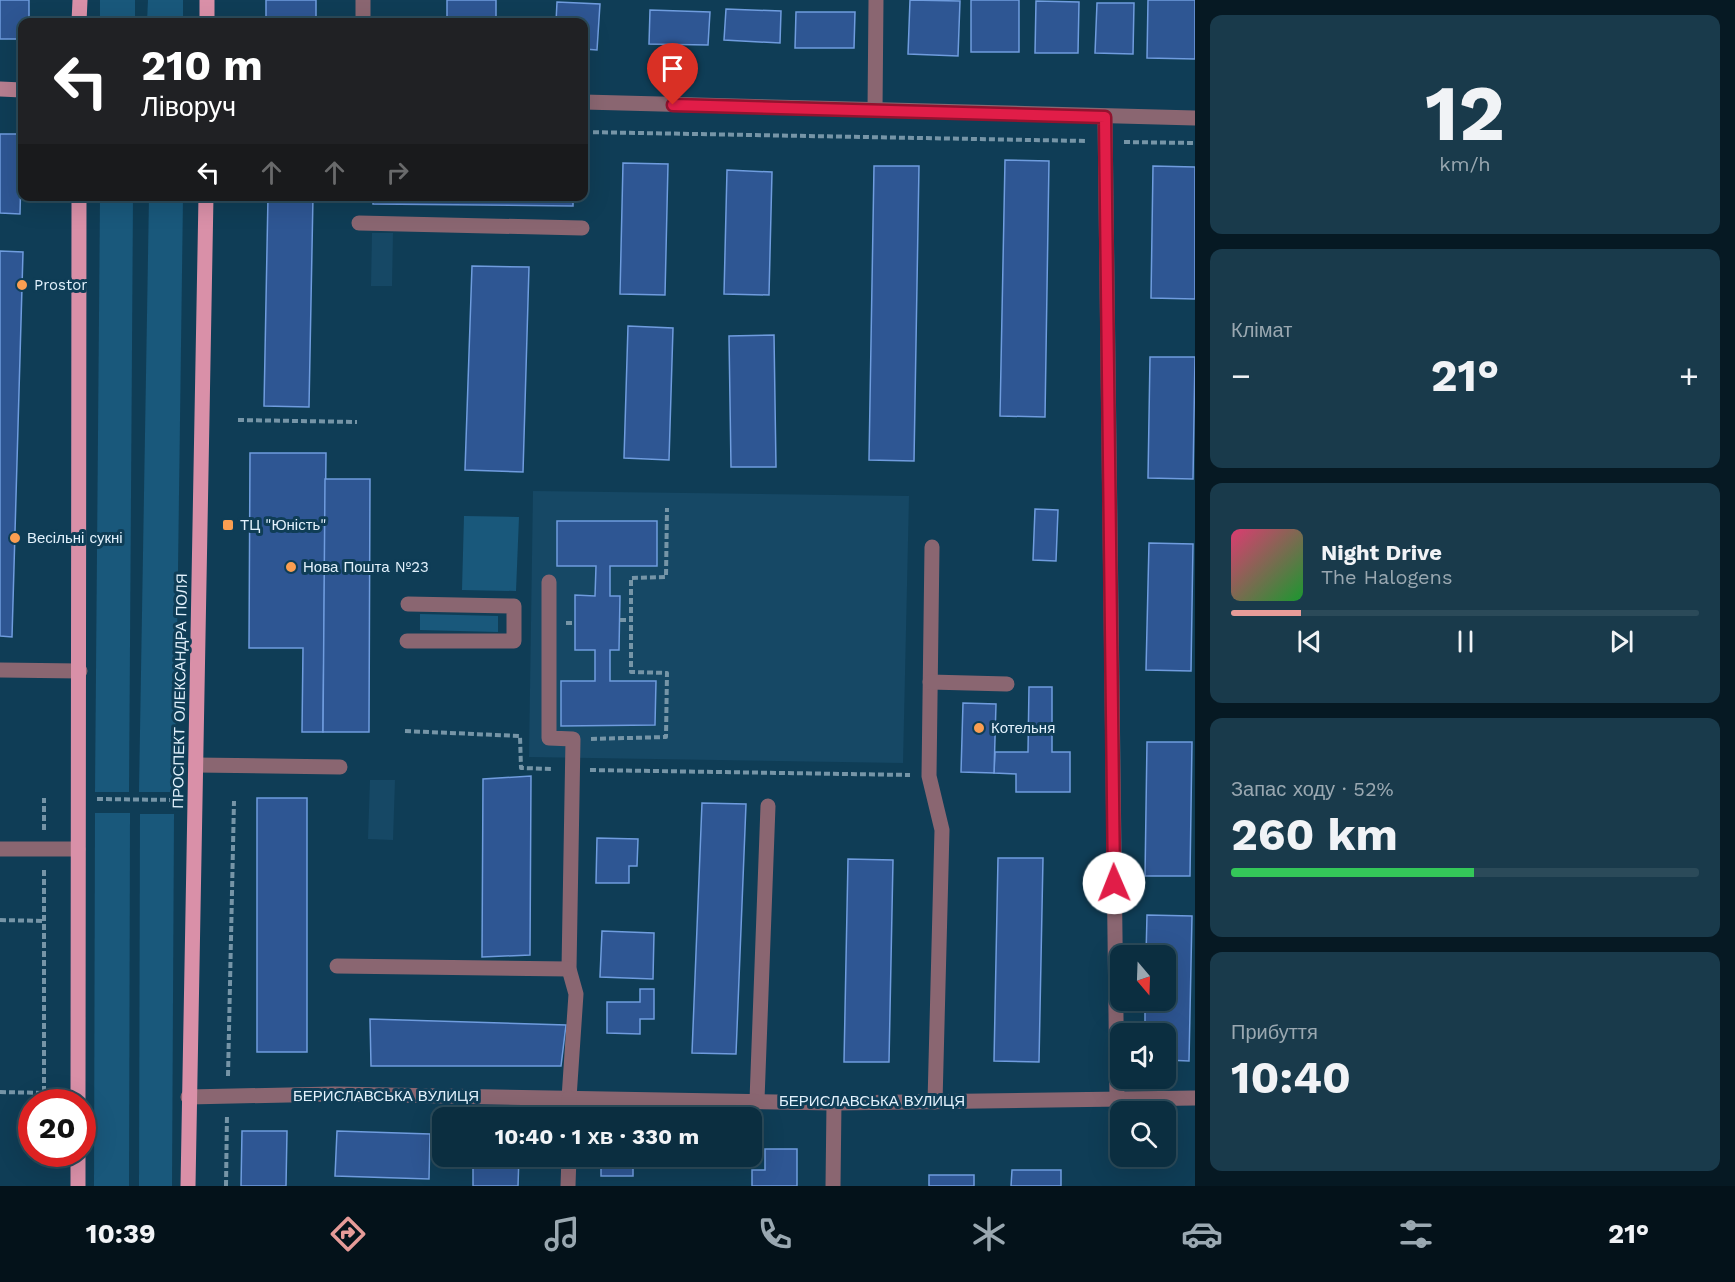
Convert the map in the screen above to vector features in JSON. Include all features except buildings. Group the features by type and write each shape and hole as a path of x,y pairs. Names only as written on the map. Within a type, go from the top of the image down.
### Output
{"main road":[{"path":"80,0 80,18"},
{"path":"207,0 207,18"},
{"path":"78,1089 79,201"},
{"name":"ПРОСПЕКТ ОЛЕКСАНДРА ПОЛЯ","path":"188,1186 206,201"},
{"path":"78,1167 78,1186"}],"street":[{"path":"363,0 363,18"},
{"path":"875,111 876,0"},
{"path":"0,89 18,90"},
{"path":"588,102 1195,118"},
{"path":"1105,117 1117,1099"},
{"path":"359,223 582,228"},
{"path":"932,547 929,776 942,830 935,1102"},
{"path":"549,582 549,738 573,739 569,969 576,994 569,1107"},
{"path":"407,641 514,641 514,606 408,604"},
{"path":"0,670 80,671"},
{"path":"930,682 1007,684"},
{"path":"196,765 340,767"},
{"path":"757,1100 768,806"},
{"path":"0,849 78,849"},
{"path":"337,966 569,969"},
{"name":"БЕРИСЛАВСЬКА ВУЛИЦЯ","path":"188,1097 334,1095 834,1103 1195,1098"},
{"path":"833,1186 834,1103"},
{"path":"568,1186 569,1167"}],"path":[{"path":"588,132 1195,143"},
{"path":"238,420 357,422"},
{"path":"573,739 666,738 667,673 631,672 631,578 666,577 667,508"},
{"path":"620,620 631,620"},
{"path":"405,731 520,736 521,768 929,776"},
{"path":"0,1092 44,1093 44,798"},
{"path":"96,799 178,800"},
{"path":"226,1186 234,801"},
{"path":"0,920 44,921"}],"shaded area":[{"path":"100,0 135,0 135,18 100,18"},
{"path":"148,0 183,0 183,18 147,18"},
{"path":"100,201 133,201 129,792 95,792"},
{"path":"149,201 183,201 175,792 139,792"},
{"path":"372,233 393,233 392,286 371,286"},
{"path":"533,491 909,496 903,763 529,757"},
{"path":"464,516 519,517 516,591 462,590"},
{"path":"420,614 498,616 498,632 420,630"},
{"path":"370,780 395,780 393,840 368,839"},
{"path":"95,813 130,813 129,1186 94,1186 94,1167 96,1167"},
{"path":"140,814 174,814 172,1186 139,1186"}],"place":[{"name":"Prostor","path":"22,285"},
{"name":"ТЦ \"Юність\"","path":"228,525"},
{"name":"Весільні сукні","path":"15,538"},
{"name":"Нова Пошта №23","path":"291,567"},
{"name":"Котельня","path":"979,728"}],"route":[{"path":"673,105 1105,117 1114,883"}]}
